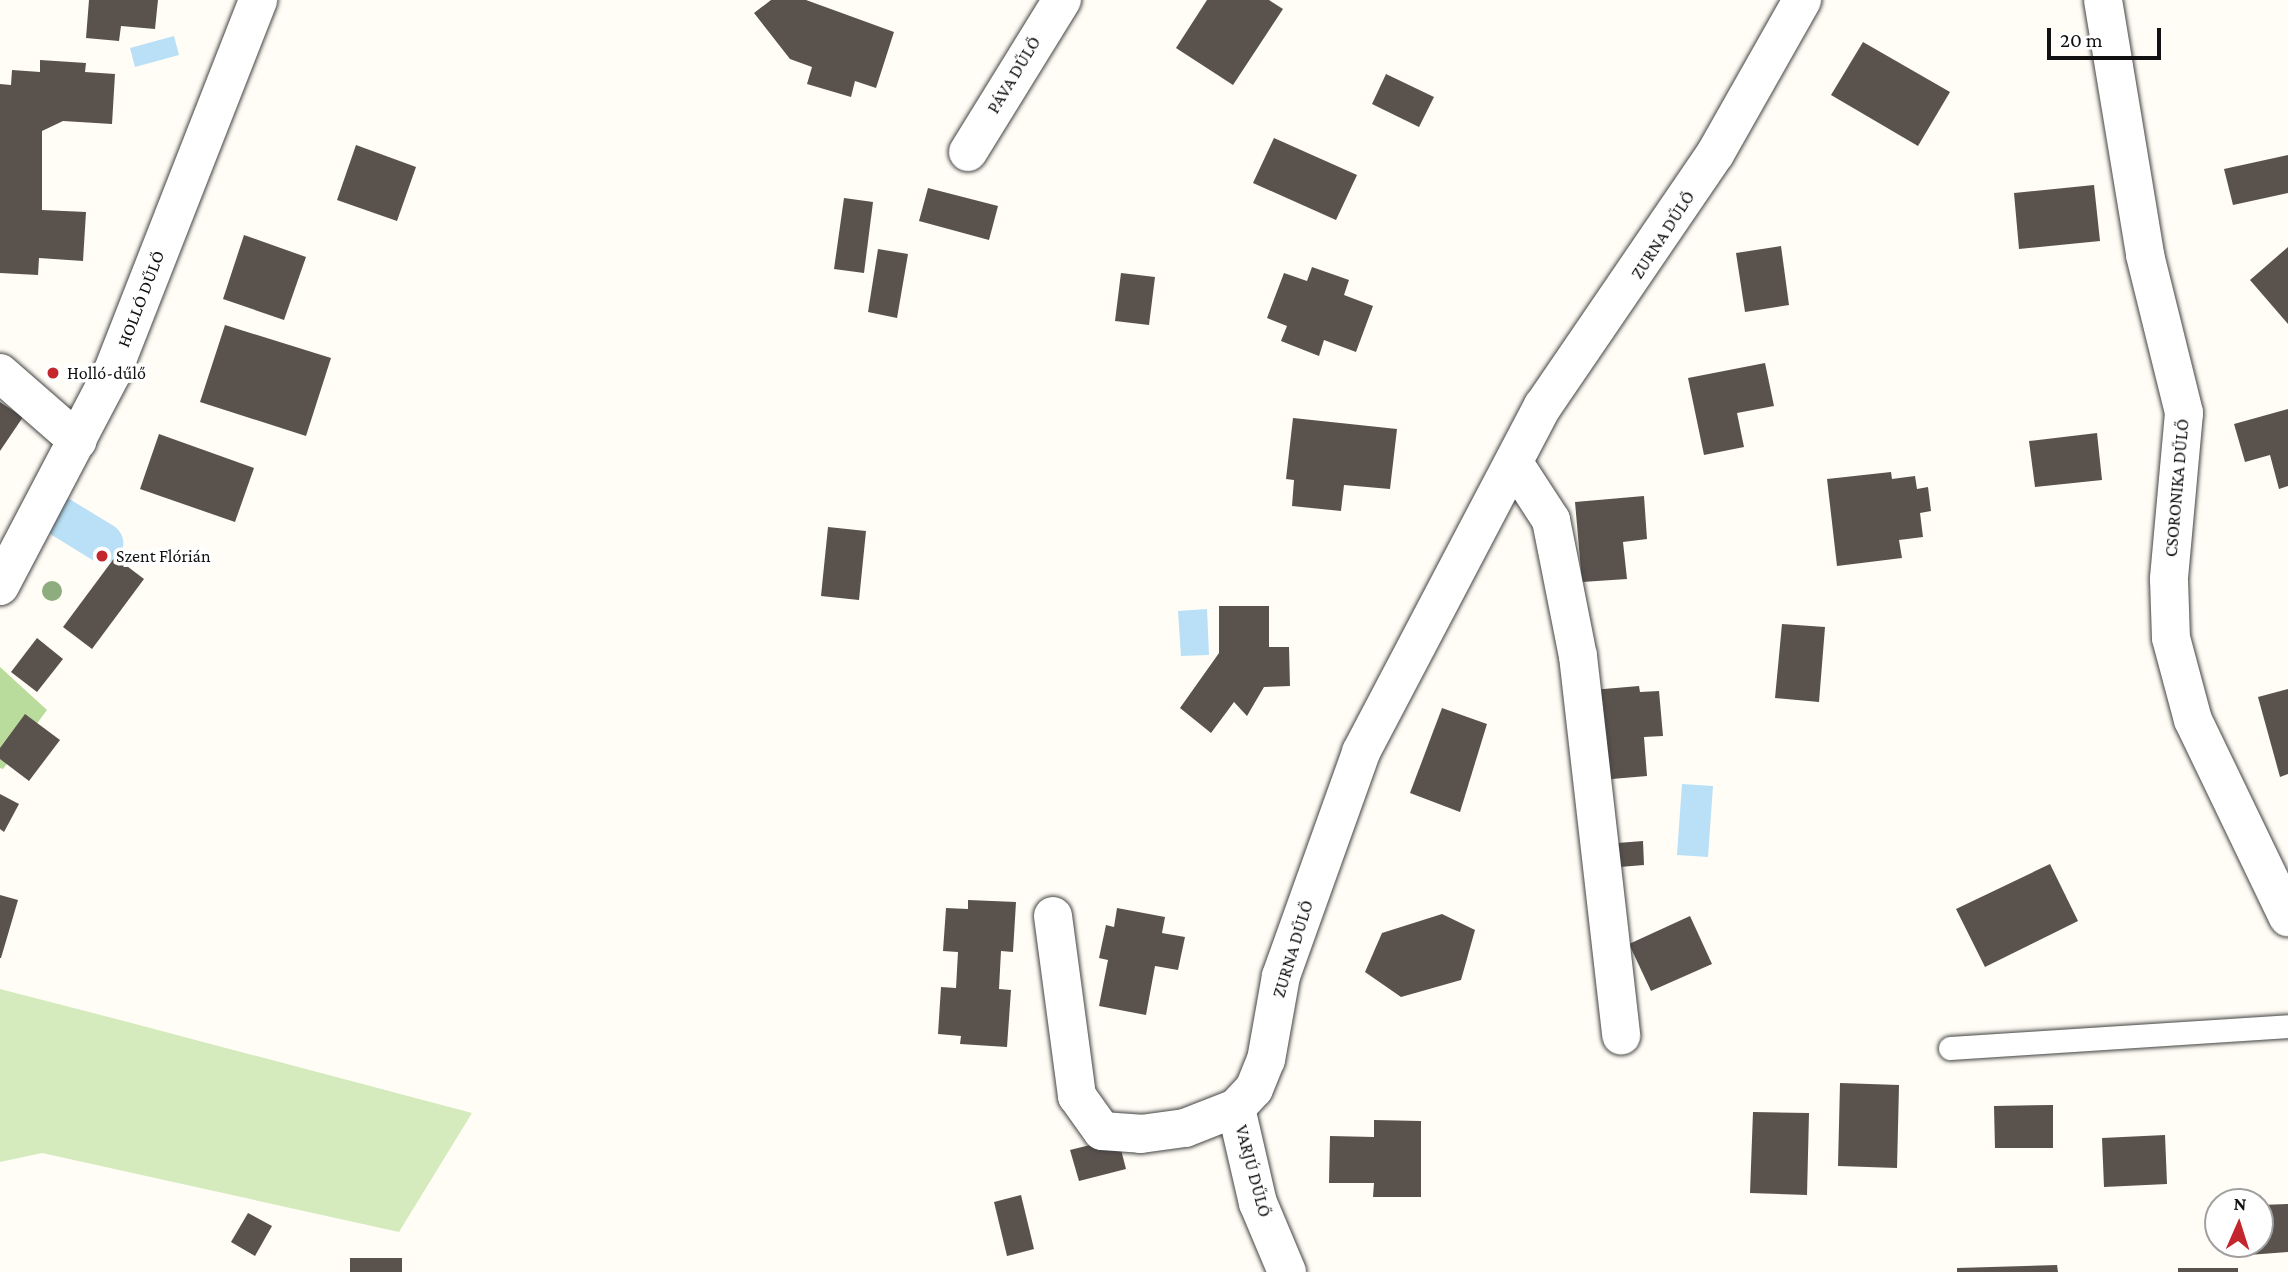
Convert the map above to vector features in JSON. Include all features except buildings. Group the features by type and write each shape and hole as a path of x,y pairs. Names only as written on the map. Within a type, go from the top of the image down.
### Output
{"street":[{"name":"HOLLÓ DŰLŐ","path":"0,586 78,441 111,373 258,0"},
{"name":"PÁVA DŰLŐ","path":"968,152 1062,0"},
{"name":"ZURNA DŰLŐ","path":"1236,1108 1254,1089 1266,1060 1281,976 1361,752 1544,406 1715,154 1802,0"},
{"name":"CSORONIKA DŰLŐ","path":"2103,0 2145,255 2184,414 2169,579 2171,638 2193,720 2288,918"},
{"path":"0,373 78,441"},
{"path":"1514,463 1551,520 1578,656 1621,1036"},
{"path":"1053,916 1077,1096 1102,1131 1141,1134 1185,1128 1236,1108"},
{"name":"VARJÚ DŰLŐ","path":"1236,1108 1258,1203 1287,1272"}],"lane":[{"path":"1950,1048 2288,1026"}],"green space":[{"path":"0,667 47,710 3,769 0,768"},
{"path":"0,989 472,1113 399,1232 42,1153 0,1162"}],"water":[{"path":"174,36 179,55 135,67 130,48"},
{"path":"1207,609 1209,655 1181,656 1178,611"},
{"path":"1682,784 1713,786 1708,857 1677,855"}],"waterway":[{"path":"59,516 103,543"}],"place":[{"name":"Holló-dűlő","path":"53,373"},
{"name":"Szent Flórián","path":"102,556"}]}
